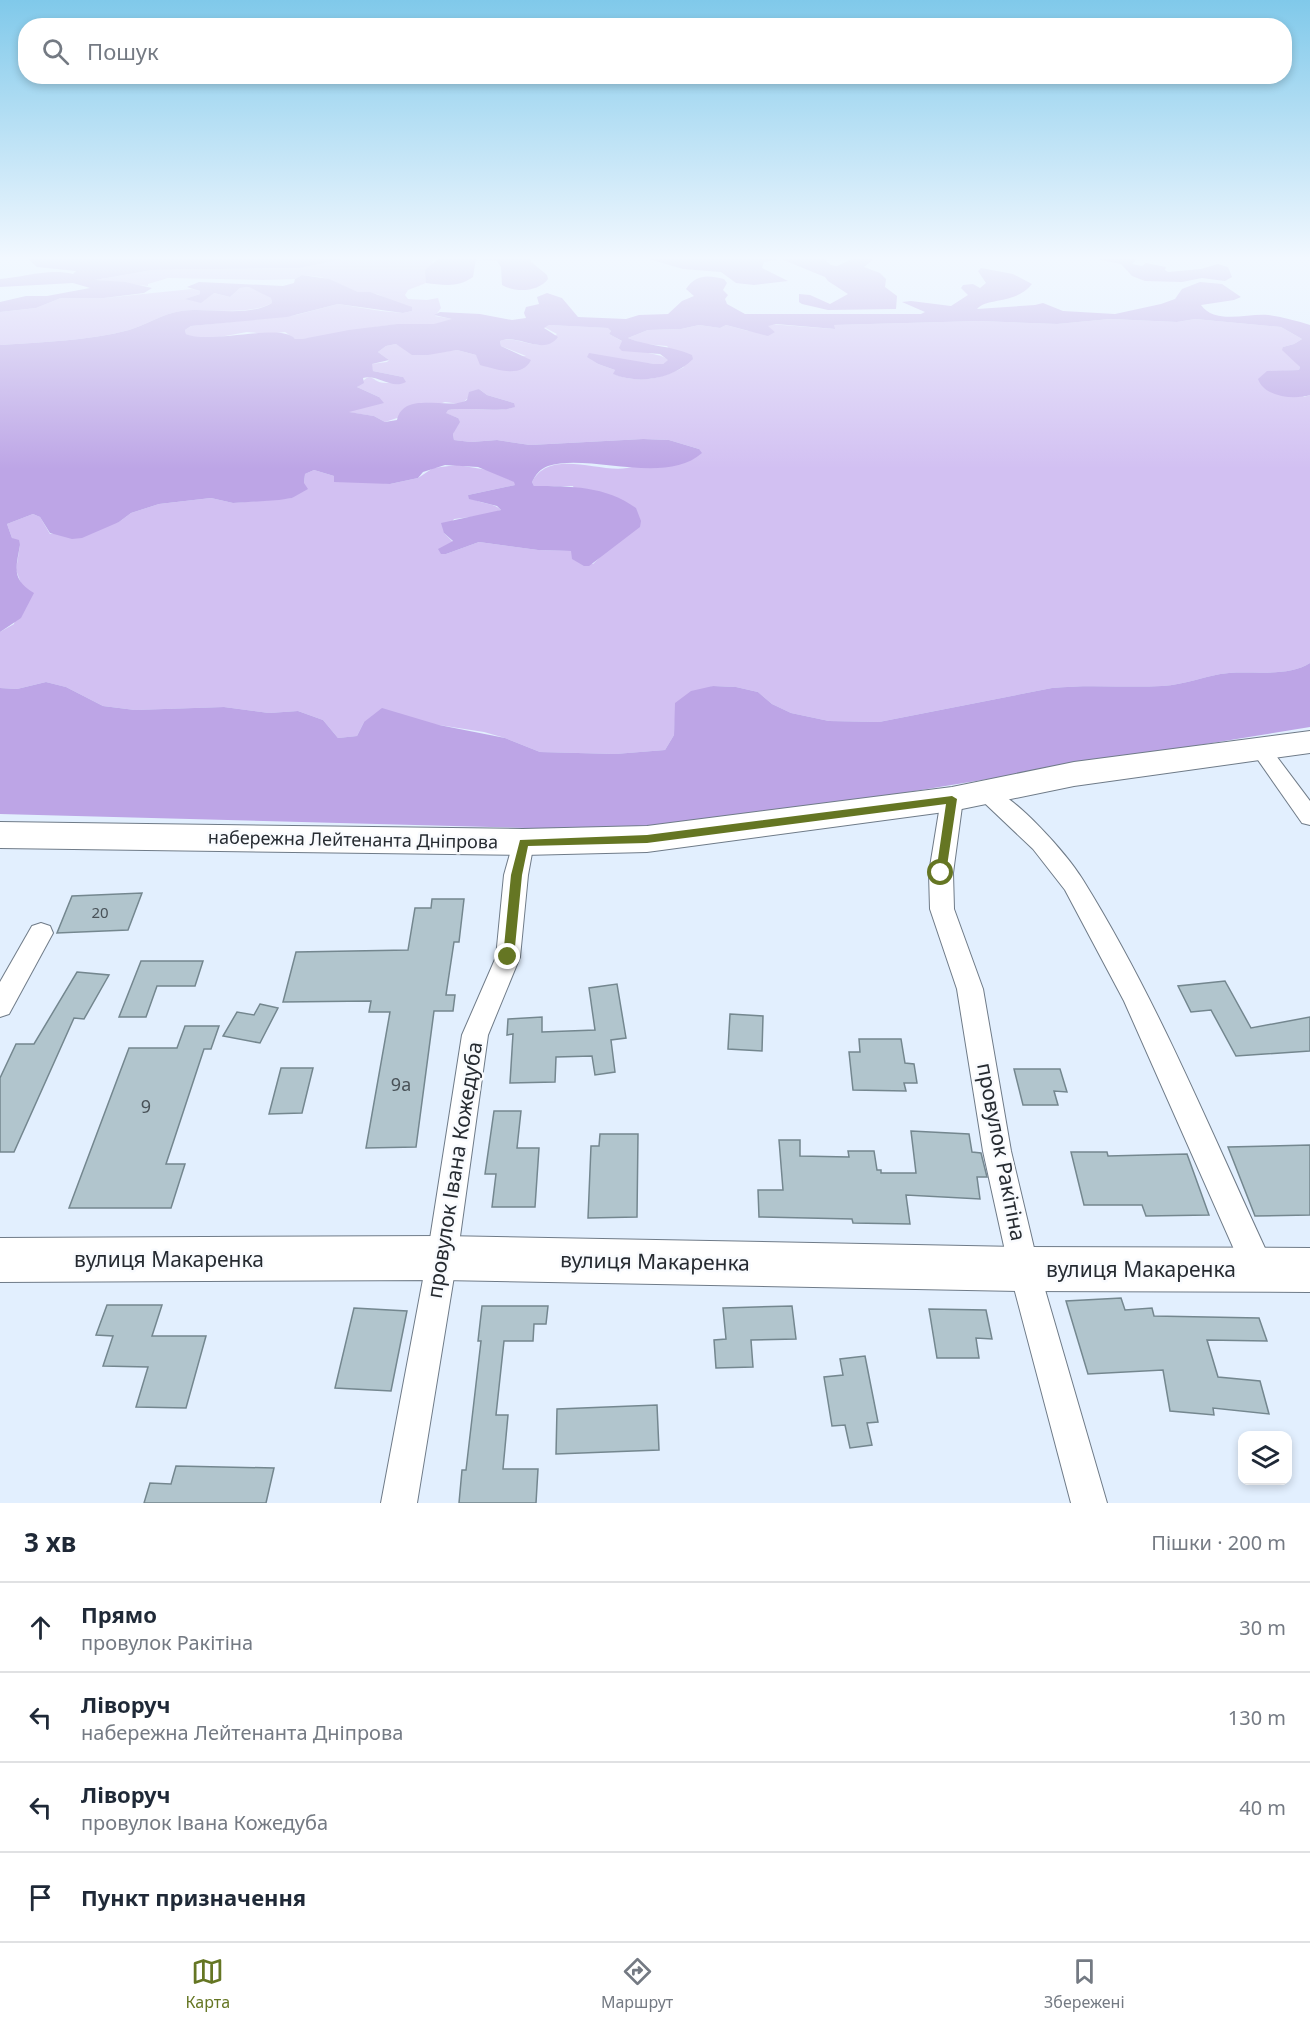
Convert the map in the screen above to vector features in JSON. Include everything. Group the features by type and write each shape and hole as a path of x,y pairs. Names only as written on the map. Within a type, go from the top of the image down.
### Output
{"main road":[{"name":"набережна Лейтенанта Дніпрова","path":"0,835 523,842 647,839 952,799 986,794 1074,774 1310,742"},
{"name":"вулиця Макаренка","path":"0,1260 442,1258 1024,1269 1310,1269"}],"street":[{"path":"1261,750 1310,817"},
{"path":"986,794 1011,813 1041,843 1074,884 1136,998 1259,1270"},
{"name":"провулок Ракітіна","path":"952,799 941,873 942,909 970,989 997,1151 1024,1269 1089,1503"},
{"name":"провулок Івана Кожедуба","path":"399,1503 442,1258 475,1035 508,957 516,875 523,842"},
{"path":"0,1006 41,933"}],"shaded area":[{"path":"0,329 131,329 97,337 0,345"},
{"path":"131,329 186,329 186,334 197,337 276,333 288,334 295,339 349,330 546,329 558,337 552,343 545,345 507,339 500,341 501,346 531,360 527,366 515,371 480,365 476,355 457,350 412,355 396,344 386,346 378,352 389,360 372,364 373,371 403,377 406,382 395,384 369,377 363,378 364,383 357,387 379,397 384,403 349,412 374,416 385,422 397,420 401,411 408,406 417,403 459,403 467,400 469,392 479,389 487,395 514,403 515,407 500,410 448,410 446,413 458,418 460,422 453,434 454,440 471,442 497,440 530,445 643,439 669,440 699,449 702,453 686,462 668,467 565,463 548,466 538,472 532,482 534,486 574,487 600,491 636,508 641,521 640,527 589,566 584,566 572,559 571,551 538,550 479,542 441,554 438,549 453,541 444,533 441,523 501,510 497,506 469,499 468,495 515,485 514,482 478,467 445,465 423,472 418,478 390,484 334,482 334,476 314,470 305,474 304,483 308,489 292,498 233,503 211,498 159,504 131,513 119,522 82,538 72,539 50,533 40,517 33,514 7,524 12,538 19,540 18,578 34,593 21,618 0,632 0,345 97,337"},
{"path":"361,329 302,339 295,339 285,332 268,334 247,332 214,338 192,337 186,334 185,330"},
{"path":"548,329 610,329 609,334 627,344 669,360 663,364 654,364 588,357 598,364 615,370 614,374 632,379 649,379 667,375 684,367 667,346 644,344 628,338 648,330 741,329 775,332 770,329 1285,329 1302,339 1283,347 1300,367 1299,370 1283,371 1304,397 1310,395 1310,663 1282,672 1229,673 1171,685 1052,688 879,722 829,721 791,713 772,704 758,692 736,687 713,686 676,703 674,735 665,750 615,754 540,752 484,732 439,725 364,722 357,736 338,738 323,720 298,711 269,713 224,707 135,710 103,706 66,687 46,682 17,689 0,688 0,632 14,624 22,586 16,570 20,545 12,538 7,524 33,514 40,517 50,534 119,522 131,513 159,504 211,498 233,503 292,498 304,483 305,474 314,470 334,476 390,484 418,478 433,468 457,465 488,470 515,482 515,485 468,495 501,510 487,515 454,519 444,533 453,542 441,554 479,542 538,550 571,551 593,564 600,557 573,486 534,486 532,482 540,472 550,466 562,464 627,468 699,449 669,440 643,439 530,445 497,440 471,442 454,440 453,434 458,418 445,413 447,410 500,410 514,407 514,403 487,395 479,389 461,404 445,402 385,422 374,416 347,412 379,397 357,387 367,378 388,383 403,377 373,371 371,364 389,360 378,352 386,346 396,344 417,355 457,350 476,355 526,356 501,346 500,341 510,340 543,345 557,334"},
{"path":"609,329 676,329 648,330 628,338 684,352 692,355 693,359 676,371 655,378 634,379 613,374 615,370 587,357 589,353 654,364 663,364 668,360 660,354 622,351 619,348 622,341 609,334 611,331"},
{"path":"742,329 772,329 775,332 768,336"},
{"path":"1285,329 1310,329 1310,395 1288,397 1266,390 1258,379 1267,371 1299,370 1300,367 1282,350 1283,347 1302,339"},
{"path":"1310,663 1310,727 809,809 715,822 620,830 573,830 0,814 0,688 17,689 46,682 66,687 103,706 135,710 224,707 269,713 298,711 323,720 338,738 357,736 364,722 382,708 439,725 505,738 540,752 615,754 665,750 674,735 675,703 691,691 713,686 736,687 758,692 772,704 791,713 829,721 879,722 1052,688 1171,685 1229,673 1282,672"}],"building":[{"path":"142,893 128,930 57,933 72,896"},
{"path":"432,899 464,899 459,942 454,942 446,995 455,995 453,1011 434,1011 416,1147 366,1148 390,1012 369,1012 371,1001 283,1002 296,952 408,950 415,908 431,908"},
{"path":"141,961 203,961 195,986 157,986 146,1017 119,1017"},
{"path":"77,972 109,975 84,1019 74,1018 14,1152 0,1152 0,1078 16,1044 34,1044"},
{"path":"1225,981 1251,1028 1310,1017 1310,1051 1236,1056 1211,1010 1191,1012 1178,986"},
{"path":"617,984 626,1038 611,1040 615,1072 595,1075 592,1056 556,1057 555,1082 510,1083 513,1034 507,1035 508,1019 542,1017 542,1032 595,1030 589,988"},
{"path":"260,1004 278,1008 260,1043 223,1036 237,1012 254,1015"},
{"path":"730,1014 763,1016 762,1051 728,1049"},
{"path":"185,1026 219,1026 211,1049 204,1049 166,1164 185,1164 171,1208 69,1208 129,1048 177,1048"},
{"path":"859,1039 901,1039 905,1063 914,1064 917,1083 904,1083 906,1091 853,1090 849,1052 860,1052"},
{"path":"281,1068 313,1068 302,1113 269,1114"},
{"path":"1014,1069 1060,1069 1067,1092 1054,1091 1058,1105 1023,1105"},
{"path":"494,1111 521,1111 517,1148 539,1148 535,1207 492,1207 496,1174 485,1174"},
{"path":"911,1131 969,1134 972,1152 981,1153 987,1177 977,1177 980,1199 906,1195 910,1224 853,1223 852,1219 759,1217 758,1190 783,1190 779,1140 800,1140 800,1156 849,1157 848,1151 874,1151 877,1170 881,1170 881,1173 916,1173"},
{"path":"600,1134 638,1134 637,1217 588,1218 591,1146 599,1146"},
{"path":"1310,1145 1310,1215 1255,1216 1228,1147"},
{"path":"1071,1152 1107,1152 1108,1156 1187,1154 1209,1215 1146,1216 1142,1205 1084,1205"},
{"path":"1121,1298 1125,1310 1152,1308 1154,1316 1259,1318 1267,1341 1207,1340 1218,1377 1260,1381 1269,1414 1213,1408 1214,1415 1170,1411 1163,1370 1088,1374 1066,1301"},
{"path":"107,1305 162,1305 152,1336 206,1336 186,1408 136,1407 148,1367 103,1366 113,1336 96,1335"},
{"path":"482,1306 548,1306 546,1324 534,1324 533,1341 504,1341 496,1415 508,1415 503,1469 538,1469 536,1503 459,1503 462,1470 466,1470 481,1341 478,1341"},
{"path":"792,1306 796,1339 751,1340 753,1367 716,1368 714,1340 726,1339 723,1308"},
{"path":"354,1308 407,1311 391,1391 335,1388"},
{"path":"929,1309 986,1310 992,1339 976,1338 979,1358 937,1358"},
{"path":"865,1356 878,1422 867,1423 872,1445 850,1448 845,1425 832,1426 824,1377 843,1375 840,1359"},
{"path":"657,1405 659,1450 556,1454 557,1409"},
{"path":"176,1466 274,1468 266,1503 144,1503 150,1483 171,1484"}],"route":[{"path":"508,957 516,875 523,842 647,839 952,799 941,873"}]}
